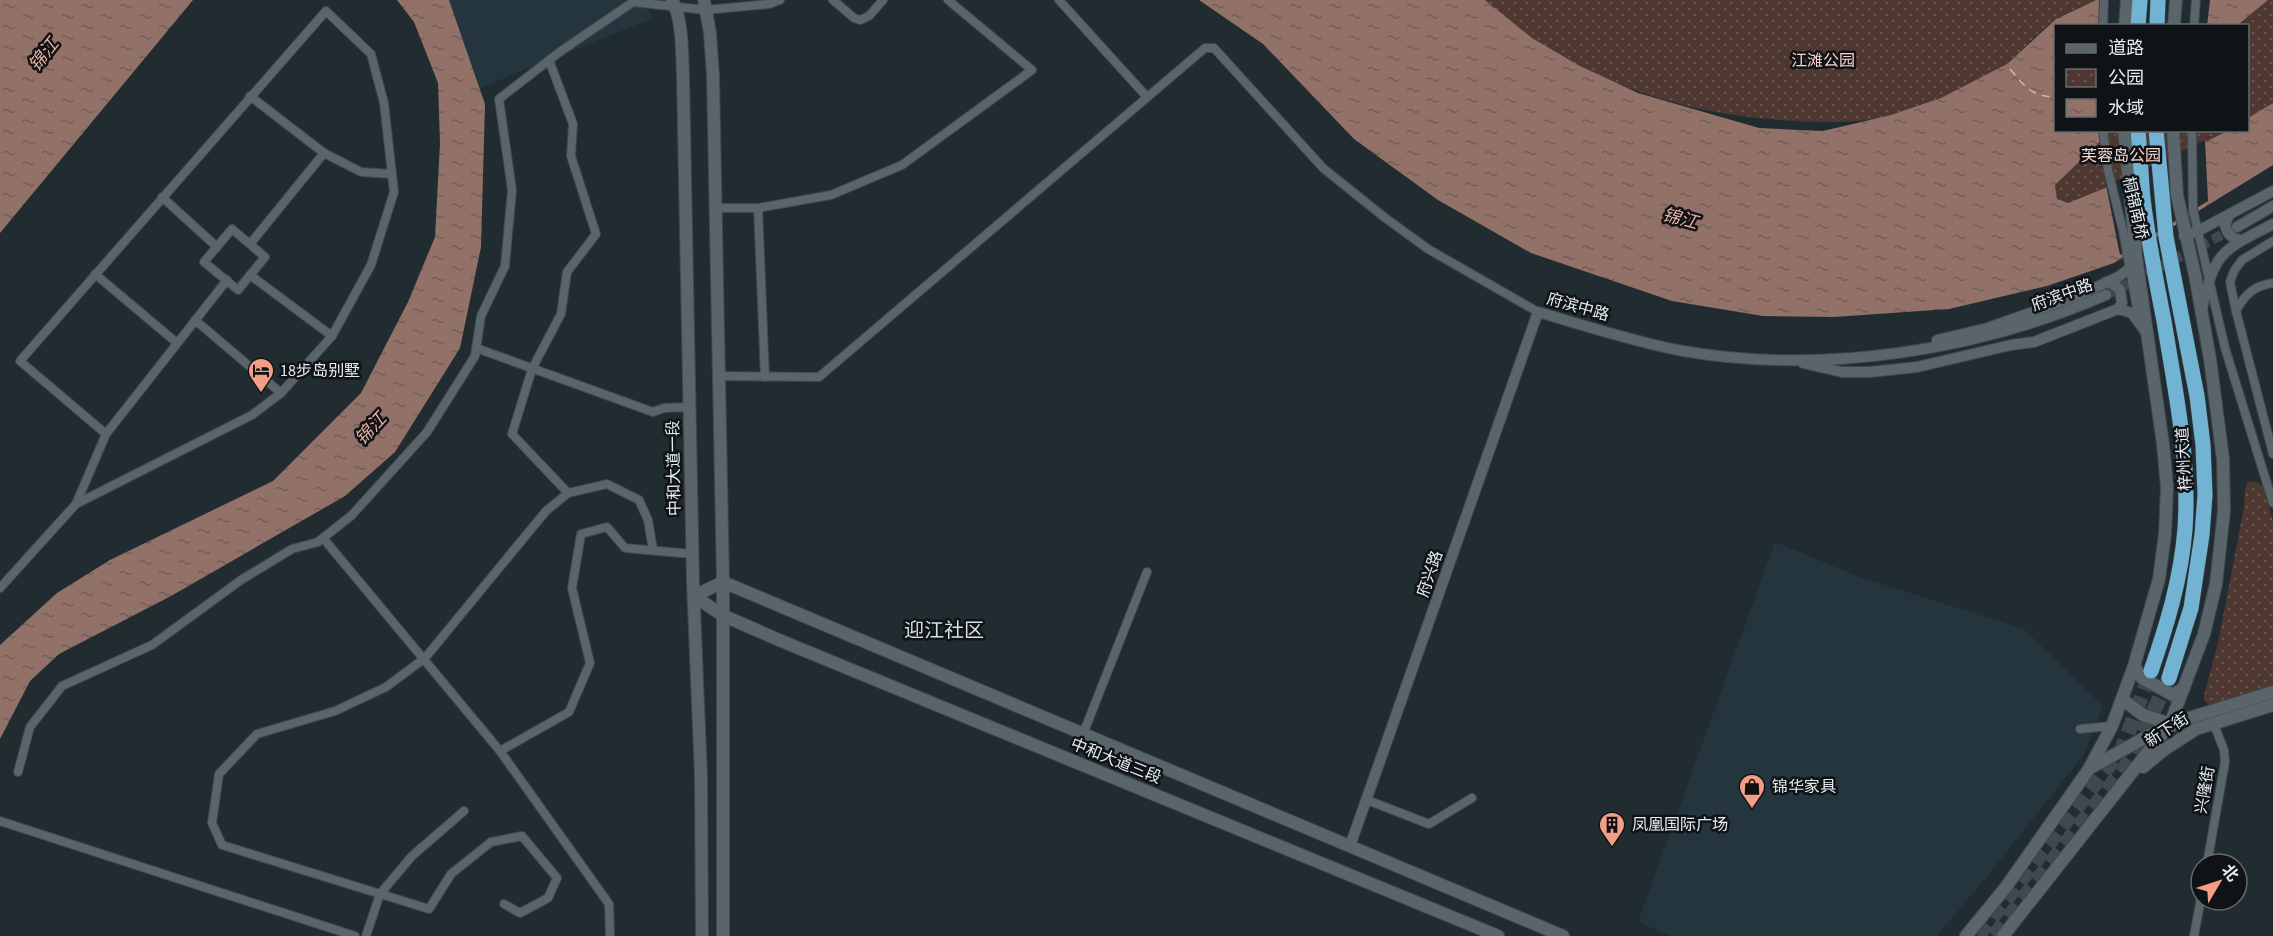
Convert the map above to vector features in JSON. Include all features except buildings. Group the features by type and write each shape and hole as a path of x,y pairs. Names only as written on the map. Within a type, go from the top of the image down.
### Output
{"highway":[{"path":"2138,24 2140,0"},
{"path":"2157,24 2158,0"},
{"name":"桐锦南桥","path":"2138,132 2144,200 2151,246"},
{"name":"桐锦南桥","path":"2156,132 2166,237"},
{"name":"梓州大道","path":"2166,237 2197,396 2203,445 2205,495 2202,535 2191,608 2169,678"},
{"name":"梓州大道","path":"2151,246 2183,440 2185,485 2185,529 2178,581 2151,671"}],"main road":[{"path":"2125,24 2127,0"},
{"path":"2174,24 2176,0"},
{"name":"中和大道一段","path":"673,3 680,36 683,77 692,554 702,777 702,936"},
{"path":"705,5 713,76 723,582 723,936"},
{"name":"桐锦南桥","path":"2124,132 2133,255"},
{"path":"2003,936 2170,724 2204,634 2216,584 2224,511 2223,459 2218,412 2195,275 2183,231 2177,195 2173,132"},
{"path":"1966,936 2006,887 2089,769 2112,726 2134,666 2158,579 2165,534 2167,488 2147,334 2133,255"},
{"path":"694,596 723,582 1563,936"},
{"name":"中和大道三段","path":"694,596 722,615 790,645 1498,936"},
{"path":"2134,666 2142,678 2173,695 2184,688"},
{"name":"新下街","path":"2089,769 2170,724 2273,692"},
{"path":"2122,699 2143,715 2170,724 2196,729"},
{"name":"新下街","path":"2122,785 2165,748 2196,729 2273,705"}],"street":[{"path":"18,772 30,727 62,686 152,645 241,580 292,549 318,542 352,515 426,432 475,356 481,316 505,266 512,190 499,99 549,60 633,2 705,5 769,4 780,0"},
{"path":"833,0 860,20 870,16 883,0"},
{"path":"715,208 758,208 831,195 902,165 1032,70 948,0"},
{"path":"719,376 819,377 1147,97 1059,0"},
{"path":"2103,24 2104,0"},
{"path":"2194,24 2196,0"},
{"path":"76,504 252,415 281,393 332,336 372,265 394,192 384,103 371,54 326,11 249,96 20,361 106,434"},
{"name":"府滨中路","path":"1147,97 1199,52 1205,48 1215,48 1323,168 1428,249 1538,312 1683,351 1731,357 1785,359 1860,357 1911,352 1974,340 2073,309 2106,295"},
{"path":"549,60 573,124 571,156 596,234 567,272 561,314 532,369 512,434 568,493"},
{"path":"249,96 324,153 361,172 392,174"},
{"name":"桐锦南桥","path":"2103,132 2108,170 2123,231 2133,255"},
{"path":"2192,132 2193,210 2225,348 2273,503"},
{"path":"250,244 324,153"},
{"path":"2183,231 2198,231 2273,191"},
{"path":"162,197 217,247"},
{"path":"2237,227 2273,206"},
{"path":"758,208 765,377"},
{"path":"2229,215 2225,225 2228,233 2235,240 2241,240"},
{"path":"2201,312 2209,278 2220,256 2241,240 2273,224"},
{"path":"232,229 250,244 265,257 238,290 204,262 232,229"},
{"path":"2273,241 2242,260 2230,282 2273,454"},
{"path":"2133,255 2129,269 2139,320"},
{"path":"1785,359 1889,348 1935,341 1989,328 2043,310 2106,282 2129,269"},
{"path":"95,274 177,343"},
{"path":"250,275 332,336"},
{"path":"0,588 76,504 106,434 227,280"},
{"path":"1785,359 1842,372 1870,372 1917,367 2011,345 2034,342 2118,309 2122,303 2121,290 2112,283 2106,282"},
{"path":"2236,311 2250,291 2259,285 2273,283"},
{"path":"2118,309 2132,313 2147,334"},
{"name":"府兴路","path":"1350,846 1538,312"},
{"path":"195,320 281,393"},
{"path":"476,348 653,412 664,408 689,407"},
{"path":"504,904 520,913 548,898 557,878 522,836 490,842 451,874 429,909 222,845 212,823 219,774 257,734 334,711 366,697 386,687 425,658 546,511 568,493 608,484 639,500 648,520 652,550"},
{"path":"500,751 569,712 590,663 572,588 581,534 607,527 624,548 692,554"},
{"path":"323,538 500,751 609,904 610,936"},
{"path":"1083,734 1147,572"},
{"name":"兴隆街","path":"2209,852 2225,762 2224,750 2213,722"},
{"path":"2080,729 2112,726"},
{"path":"1367,800 1430,824 1472,798"},
{"path":"366,936 380,894 412,856 464,811"},
{"path":"0,821 355,936"},
{"path":"2194,936 2198,912"}],"shaded area":[{"path":"449,0 647,0 651,19 480,88"},
{"path":"1775,542 1860,577 2024,629 2103,706 2083,756 1937,936 1671,936 1638,922"}],"green space":[{"name":"江滩公园","path":"1485,0 2095,0 2055,20 1998,70 1966,87 1929,103 1892,115 1869,120 1832,122 1755,118 1712,111 1630,88 1590,72 1553,52 1518,28"},
{"path":"2268,0 2273,0 2273,103 2249,117 2249,24 2240,24"},
{"name":"芙蓉岛公园","path":"2110,132 2225,132 2152,169 2068,203 2057,199 2055,185"},
{"path":"2254,481 2263,486 2273,521 2273,687 2216,706 2209,705 2204,700 2204,695 2218,643 2244,507 2245,489 2248,482"}],"water":[{"name":"锦江","path":"0,0 193,0 0,233"},
{"name":"锦江","path":"397,0 449,0 485,104 481,247 460,348 395,452 345,496 171,596 59,654 30,681 0,739 0,645 57,593 110,560 273,481 361,393 408,302 435,237 440,143 438,83 414,22"},
{"name":"锦江","path":"1199,0 1485,0 1532,38 1578,65 1638,93 1759,128 1823,131 1891,115 1941,98 2007,64 2056,19 2096,0 2268,0 2239,24 2054,24 2054,132 2110,132 2055,185 2057,199 2068,203 2152,169 2225,132 2249,132 2249,117 2273,103 2273,165 2114,263 2047,286 1949,309 1834,317 1763,316 1672,301 1531,253 1438,200 1354,139 1263,44"}],"pier":[{"path":"2102,0 2210,0 2207,24 2099,24"},
{"path":"2205,140 2208,201 2120,255 2106,185"}],"ferry route":[{"path":"2010,69 2024,85 2035,93 2054,96"}],"tunnel":[{"path":"2106,295 2233,229"},
{"path":"1978,936 2122,749 2151,671"},
{"path":"1994,936 2131,759 2169,678"}],"place":[{"name":"18步岛别墅","path":"261,394"},
{"name":"锦华家具","path":"1752,810"},
{"name":"凤凰国际广场","path":"1612,848"}],"district":[{"name":"迎江社区","path":"944,631"}]}
